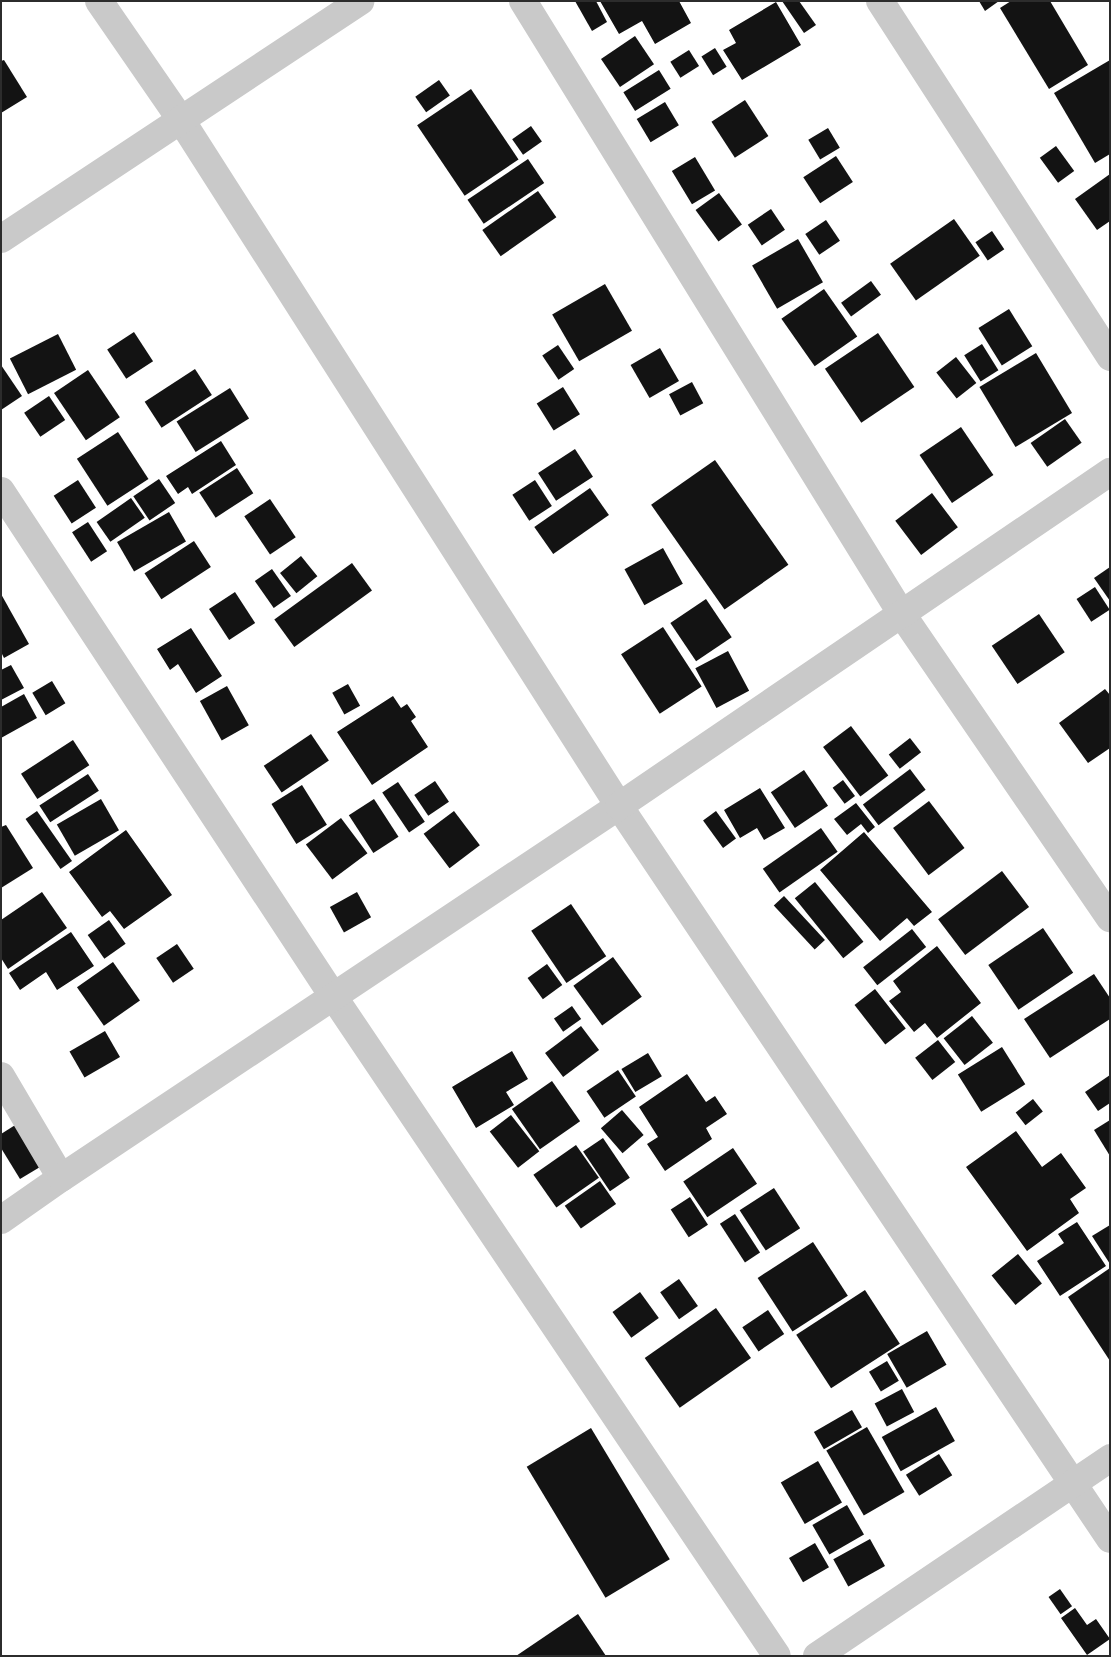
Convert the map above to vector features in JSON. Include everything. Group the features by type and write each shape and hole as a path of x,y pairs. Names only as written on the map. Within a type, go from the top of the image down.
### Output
{"street":[{"path":"99,1 181,120 618,806 1110,1539"},
{"path":"1,239 360,1"},
{"path":"523,1 901,613 1110,918"},
{"path":"880,1 1110,357"},
{"path":"1,1220 618,806 1110,472"},
{"path":"1,491 333,996 777,1656"},
{"path":"1,1076 61,1178"},
{"path":"817,1656 1110,1458"}],"building":[{"path":"575,1 596,1 607,22 592,31"},
{"path":"600,1 679,1 691,23 655,44 642,21 619,34"},
{"path":"782,1 799,1 816,25 804,33"},
{"path":"979,1 999,1 985,11"},
{"path":"1011,1 1050,1 1088,65 1049,89 1000,8"},
{"path":"776,2 801,45 742,80 723,50 736,43 729,30"},
{"path":"635,36 654,64 620,87 601,59"},
{"path":"715,48 727,67 713,75 701,56"},
{"path":"689,50 699,66 680,78 670,62"},
{"path":"4,60 27,97 1,113 1,61"},
{"path":"1110,60 1110,154 1095,163 1054,93"},
{"path":"659,70 671,89 635,111 623,92"},
{"path":"439,80 450,96 426,112 415,97"},
{"path":"471,89 519,159 465,196 417,125"},
{"path":"745,100 768,136 735,158 711,122"},
{"path":"665,102 679,125 651,142 637,119"},
{"path":"531,126 542,142 523,155 512,139"},
{"path":"828,128 840,148 820,160 808,140"},
{"path":"1056,146 1074,171 1058,183 1040,158"},
{"path":"836,156 853,182 820,203 803,177"},
{"path":"695,157 715,190 692,204 672,171"},
{"path":"528,159 544,183 484,224 467,200"},
{"path":"1110,174 1110,221 1097,230 1075,199"},
{"path":"538,191 556,217 501,256 482,230"},
{"path":"719,193 742,225 718,242 696,210"},
{"path":"771,209 785,230 762,245 748,225"},
{"path":"954,219 980,256 916,301 890,264"},
{"path":"826,220 840,241 819,255 805,234"},
{"path":"992,231 1004,249 988,260 975,242"},
{"path":"798,239 823,282 777,309 752,266"},
{"path":"871,281 881,295 851,317 841,303"},
{"path":"605,284 632,331 579,361 552,314"},
{"path":"824,289 857,337 815,366 781,319"},
{"path":"1009,309 1032,346 1002,365 978,328"},
{"path":"134,332 153,361 126,379 107,349"},
{"path":"878,333 914,387 861,423 825,369"},
{"path":"58,334 76,370 28,394 10,359"},
{"path":"982,344 998,370 981,381 964,355"},
{"path":"558,345 574,369 558,380 542,356"},
{"path":"660,348 679,381 650,398 631,365"},
{"path":"1036,353 1072,413 1015,447 979,387"},
{"path":"956,357 976,383 957,398 936,372"},
{"path":"1,365 22,396 1,410"},
{"path":"195,369 212,395 162,428 145,402"},
{"path":"88,370 120,417 86,440 54,393"},
{"path":"692,382 703,403 680,415 669,394"},
{"path":"563,387 580,414 554,431 537,403"},
{"path":"230,388 249,419 196,452 177,421"},
{"path":"49,396 65,420 40,437 24,413"},
{"path":"1065,419 1082,443 1047,467 1031,443"},
{"path":"961,427 993,475 952,503 920,455"},
{"path":"118,432 148,479 107,506 77,459"},
{"path":"221,441 236,465 192,494 188,487 178,494 166,476"},
{"path":"575,449 593,477 556,501 538,473"},
{"path":"715,460 788,565 725,610 651,505"},
{"path":"237,468 253,493 216,518 199,493"},
{"path":"159,479 175,503 150,520 133,496"},
{"path":"78,480 96,508 72,523 54,496"},
{"path":"535,480 552,506 529,521 512,495"},
{"path":"590,488 609,515 553,554 534,527"},
{"path":"932,493 958,527 921,555 895,521"},
{"path":"131,498 145,518 110,542 97,522"},
{"path":"270,499 296,537 270,554 244,516"},
{"path":"169,512 186,541 134,571 117,542"},
{"path":"88,522 107,551 91,562 72,532"},
{"path":"194,541 211,567 161,599 145,573"},
{"path":"663,548 683,584 644,605 625,569"},
{"path":"301,556 317,576 296,593 280,573"},
{"path":"352,563 372,591 294,647 274,619"},
{"path":"1110,567 1110,601 1094,578"},
{"path":"272,569 291,596 274,608 255,581"},
{"path":"1095,587 1110,610 1091,622 1077,599"},
{"path":"235,592 255,623 229,640 209,609"},
{"path":"1,594 29,644 4,658 1,652"},
{"path":"706,599 732,637 696,661 670,623"},
{"path":"1039,614 1065,652 1017,684 992,646"},
{"path":"663,627 702,687 660,714 621,654"},
{"path":"191,628 222,676 196,693 178,664 170,670 157,649"},
{"path":"728,651 749,691 716,708 695,668"},
{"path":"11,665 24,688 1,700 1,670"},
{"path":"52,681 65,703 46,715 32,693"},
{"path":"348,684 360,706 344,715 332,693"},
{"path":"227,686 249,725 222,740 200,701"},
{"path":"1105,689 1110,695 1110,748 1088,763 1059,723"},
{"path":"24,694 37,718 1,738 1,707"},
{"path":"393,696 401,708 407,704 416,717 411,721 428,747 372,785 337,732"},
{"path":"851,726 888,776 860,797 823,747"},
{"path":"311,734 329,761 282,792 264,766"},
{"path":"910,738 921,752 900,769 889,755"},
{"path":"73,740 89,765 37,799 21,774"},
{"path":"910,769 926,790 879,825 863,805"},
{"path":"804,770 828,806 795,828 771,792"},
{"path":"88,774 99,791 50,822 39,806"},
{"path":"843,780 855,796 845,804 833,788"},
{"path":"435,781 449,802 428,816 414,795"},
{"path":"398,782 425,822 409,832 382,793"},
{"path":"302,785 327,825 296,844 271,804"},
{"path":"760,788 785,828 764,840 757,828 740,838 724,810"},
{"path":"101,799 119,830 75,856 57,824"},
{"path":"374,799 399,837 373,853 349,815"},
{"path":"929,801 965,848 929,875 893,828"},
{"path":"856,803 875,827 868,833 861,824 847,835 834,819"},
{"path":"37,811 72,861 61,869 26,819"},
{"path":"454,811 480,845 450,868 424,834"},
{"path":"716,811 736,839 723,848 703,820"},
{"path":"341,818 367,853 332,880 306,844"},
{"path":"6,825 33,868 1,888 1,827"},
{"path":"821,828 838,852 779,892 763,869"},
{"path":"126,830 172,895 124,929 110,911 102,917 69,872"},
{"path":"864,832 932,912 914,926 907,918 880,941 820,870"},
{"path":"1002,871 1029,907 965,955 938,919"},
{"path":"815,882 863,942 843,958 795,898"},
{"path":"42,892 67,928 8,969 1,958 1,920"},
{"path":"357,892 371,917 344,932 330,907"},
{"path":"784,896 825,940 815,949 774,906"},
{"path":"571,904 606,956 566,983 531,931"},
{"path":"109,920 126,944 104,959 88,935"},
{"path":"1043,928 1073,973 1018,1010 988,965"},
{"path":"912,929 926,947 877,985 863,967"},
{"path":"71,932 94,966 57,990 46,972 20,990 9,973"},
{"path":"177,944 194,969 173,983 156,958"},
{"path":"937,946 981,1003 937,1038 925,1023 914,1032 889,1001 901,992 893,981"},
{"path":"613,957 642,997 602,1025 573,986"},
{"path":"113,962 140,1001 104,1026 77,987"},
{"path":"547,964 562,985 543,999 528,978"},
{"path":"1094,974 1110,998 1110,1019 1050,1058 1024,1019"},
{"path":"875,989 906,1028 885,1044 855,1005"},
{"path":"572,1006 581,1019 563,1032 554,1019"},
{"path":"972,1016 993,1043 965,1065 944,1038"},
{"path":"581,1026 599,1050 563,1077 545,1053"},
{"path":"105,1031 120,1057 84,1077 69,1052"},
{"path":"938,1040 955,1062 932,1080 915,1058"},
{"path":"1002,1047 1025,1084 981,1112 958,1075"},
{"path":"512,1051 528,1079 506,1092 514,1105 476,1128 452,1087"},
{"path":"648,1053 662,1076 635,1092 621,1069"},
{"path":"618,1070 636,1097 604,1118 586,1091"},
{"path":"687,1074 706,1102 715,1096 727,1114 706,1128 712,1139 665,1171 647,1144 658,1137 639,1107"},
{"path":"1110,1075 1110,1103 1098,1111 1085,1092"},
{"path":"552,1081 580,1121 540,1149 512,1109"},
{"path":"1033,1099 1043,1112 1026,1125 1016,1113"},
{"path":"622,1110 644,1135 623,1153 601,1128"},
{"path":"511,1115 539,1151 518,1168 490,1132"},
{"path":"1110,1120 1110,1156 1094,1130"},
{"path":"20,1122 45,1164 20,1179 1,1148 1,1134"},
{"path":"1016,1131 1042,1167 1061,1153 1086,1188 1070,1199 1079,1213 1027,1251 966,1167"},
{"path":"603,1138 630,1178 610,1191 583,1151"},
{"path":"576,1145 599,1178 556,1208 533,1175"},
{"path":"733,1148 757,1184 707,1217 683,1182"},
{"path":"600,1181 616,1204 581,1229 565,1206"},
{"path":"774,1188 800,1228 766,1251 740,1210"},
{"path":"690,1197 708,1225 689,1237 671,1210"},
{"path":"735,1214 760,1253 745,1262 720,1224"},
{"path":"1077,1222 1106,1266 1060,1296 1037,1261 1064,1243 1058,1234"},
{"path":"1110,1225 1110,1264 1092,1236"},
{"path":"813,1242 848,1296 793,1332 758,1278"},
{"path":"1018,1254 1042,1284 1015,1305 992,1275"},
{"path":"1110,1268 1110,1361 1068,1297"},
{"path":"679,1279 698,1306 679,1319 660,1292"},
{"path":"865,1290 900,1344 831,1388 796,1335"},
{"path":"640,1292 659,1318 631,1338 612,1312"},
{"path":"716,1308 751,1358 680,1408 645,1358"},
{"path":"768,1310 784,1334 759,1351 742,1327"},
{"path":"927,1331 946,1365 907,1388 887,1354"},
{"path":"887,1361 899,1381 881,1392 869,1372"},
{"path":"902,1389 914,1412 887,1427 875,1404"},
{"path":"936,1407 955,1441 901,1471 882,1437"},
{"path":"852,1410 862,1427 824,1449 814,1432"},
{"path":"867,1427 904,1492 864,1515 826,1450"},
{"path":"591,1428 670,1559 606,1598 527,1467"},
{"path":"939,1454 952,1475 919,1496 906,1475"},
{"path":"818,1461 842,1503 805,1524 781,1482"},
{"path":"847,1505 864,1534 829,1554 812,1525"},
{"path":"870,1539 885,1566 848,1586 833,1559"},
{"path":"815,1543 829,1567 803,1582 789,1558"},
{"path":"1060,1589 1072,1606 1061,1614 1049,1597"},
{"path":"1075,1608 1087,1625 1096,1619 1110,1639 1087,1655 1061,1618"},
{"path":"578,1614 606,1656 516,1656"}]}
